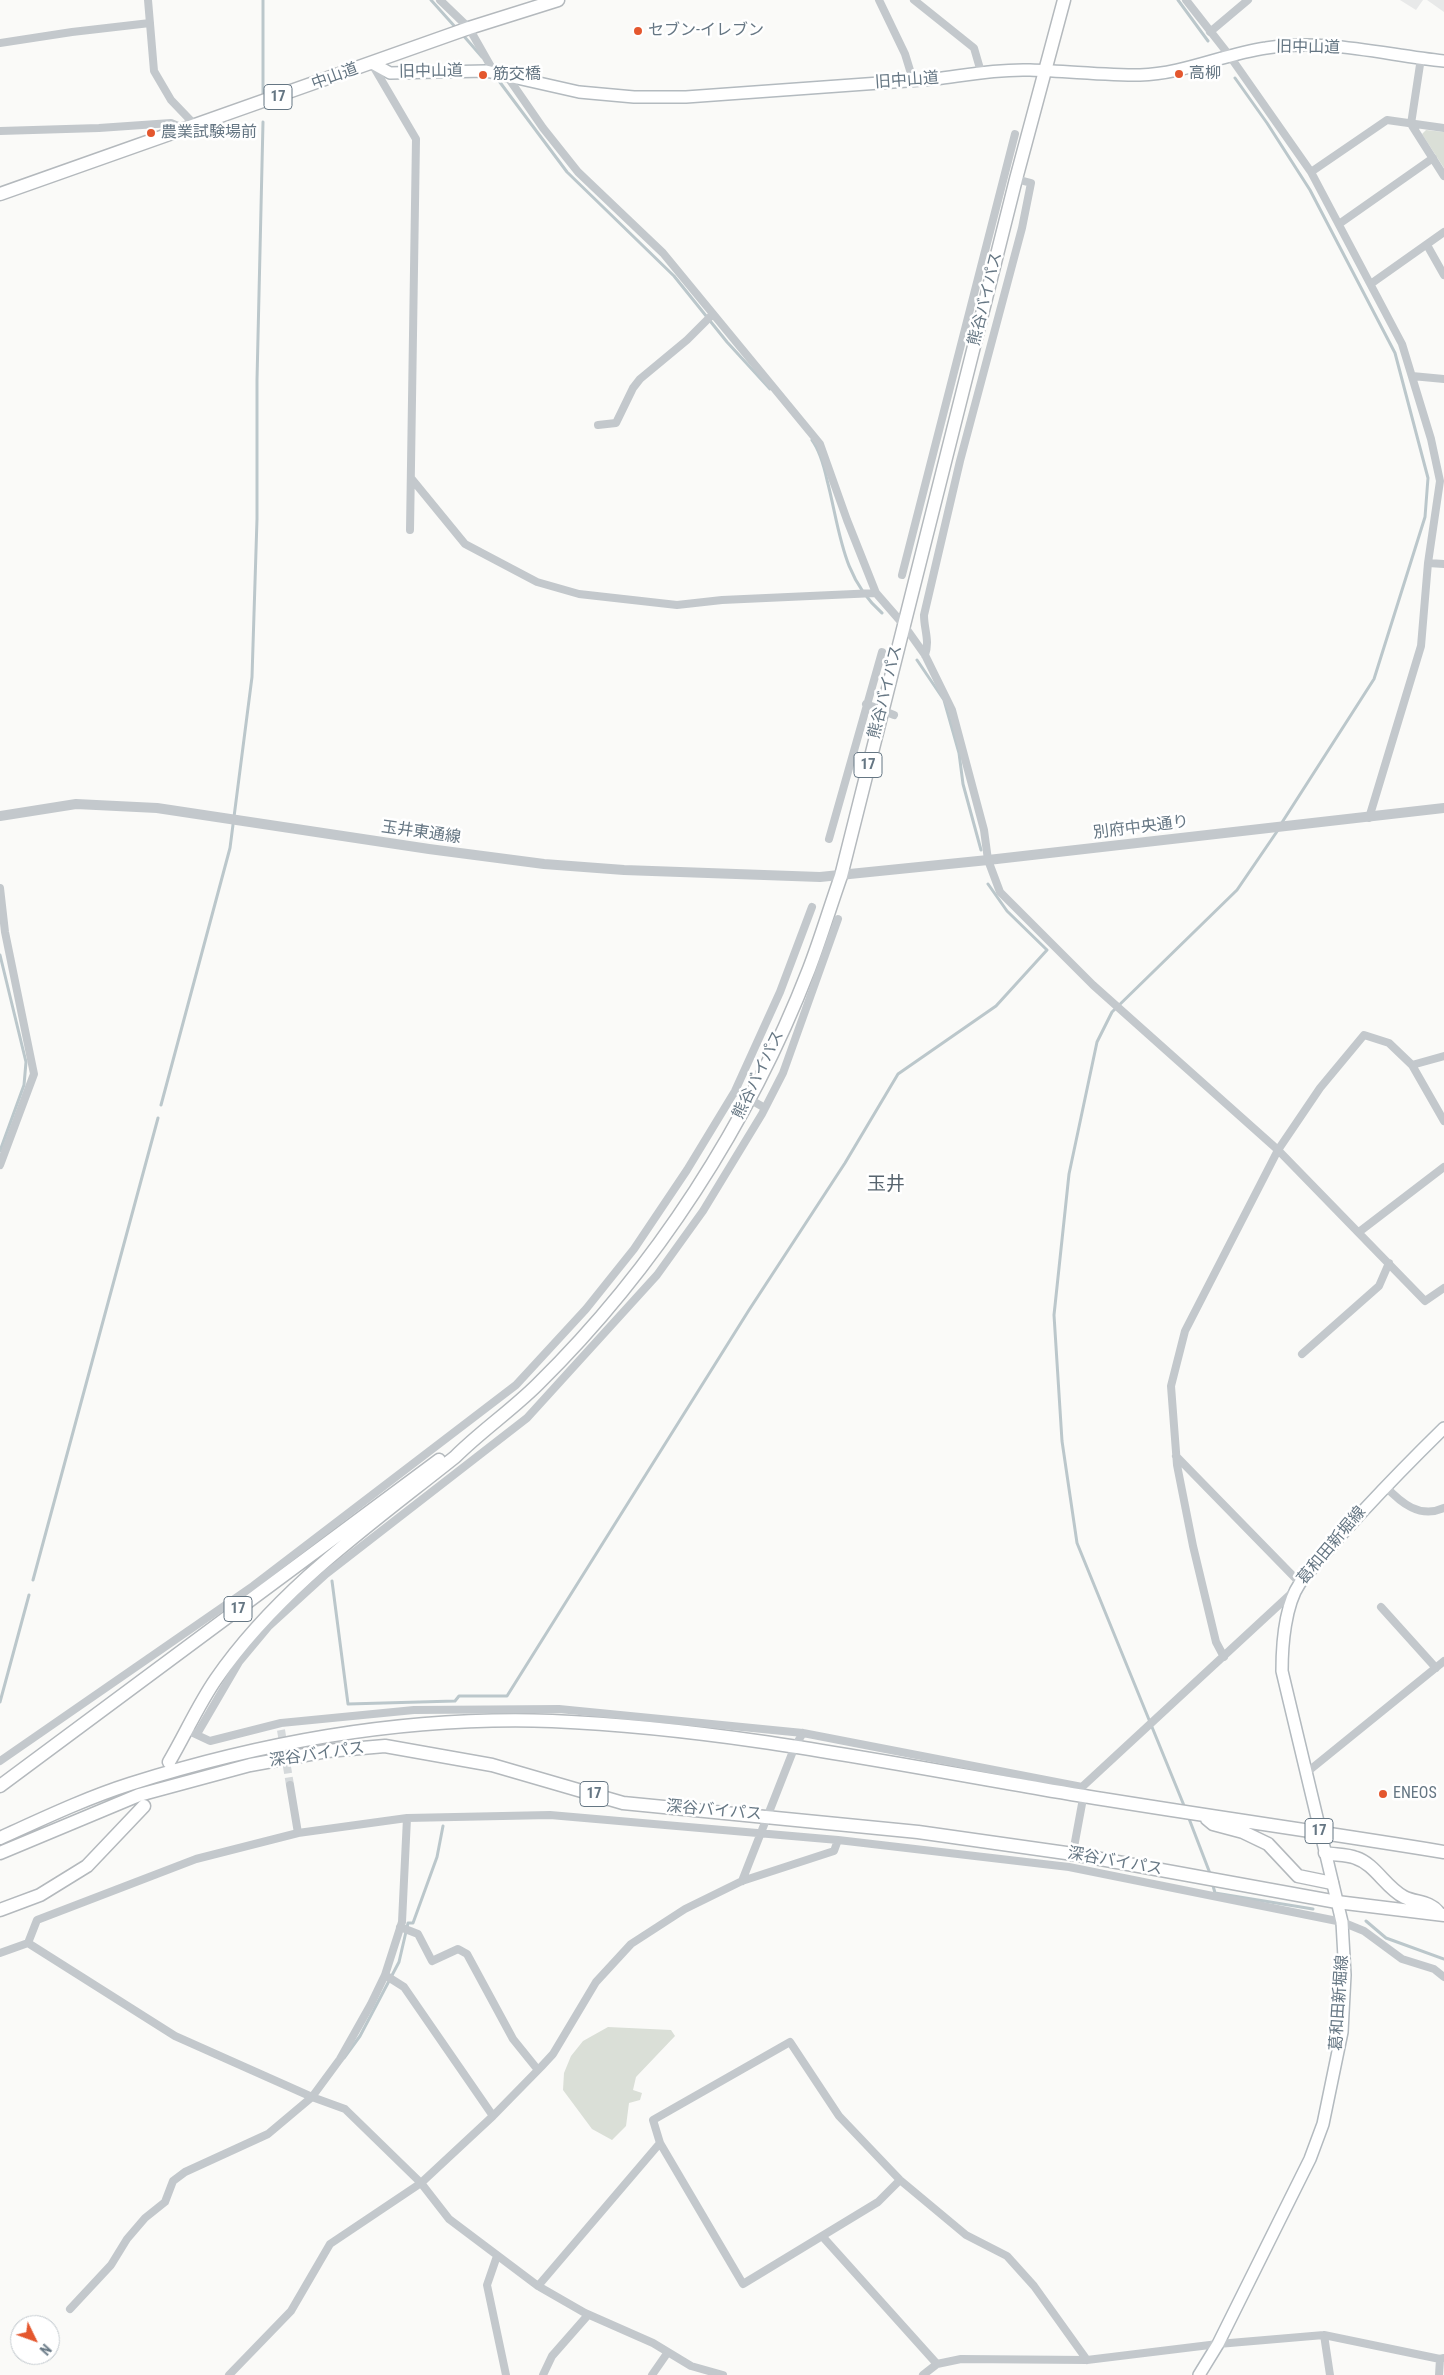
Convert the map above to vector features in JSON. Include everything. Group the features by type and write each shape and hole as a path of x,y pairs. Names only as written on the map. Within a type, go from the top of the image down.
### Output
{"highway":[{"name":"中山道","path":"0,194 469,28 558,0"},
{"name":"熊谷バイパス","path":"479,1434 537,1385 593,1326 645,1261 711,1167 749,1099 809,969 841,876 888,713 903,624 936,498 997,228 1016,179 1043,72 1064,0"},
{"name":"17","path":"0,1786 256,1590 436,1462 479,1434"},
{"name":"17","path":"169,1762 192,1732 215,1680 268,1622 296,1587 455,1457 479,1434"},
{"name":"深谷バイパス","path":"0,1838 127,1785 249,1750 341,1734 451,1722 549,1721 638,1726 796,1746 1083,1792 1179,1811 1444,1852"},
{"name":"深谷バイパス","path":"0,1853 148,1792 250,1765 327,1751 386,1746 492,1765 623,1803 918,1832 1073,1854 1338,1902 1442,1915"},
{"path":"0,1910 40,1895 87,1866 144,1806"},
{"path":"1196,1813 1213,1824 1243,1832 1268,1844 1298,1876 1332,1883"},
{"path":"1325,1853 1356,1858 1365,1863 1388,1887 1405,1898 1434,1906 1442,1915"}],"main road":[{"name":"旧中山道","path":"372,63 390,73 494,72 579,92 661,98 913,80 980,72 1141,75 1183,68 1229,55 1268,47 1318,45 1444,61"},
{"name":"葛和田新堀線","path":"1199,2375 1218,2344 1310,2159 1323,2124 1342,2032 1345,1976 1342,1922 1282,1671 1282,1646 1298,1586 1342,1532 1385,1486 1444,1428"}],"street":[{"path":"148,0 154,71 188,126"},
{"path":"440,0 469,28 494,72"},
{"path":"879,0 905,54 913,80"},
{"path":"914,0 974,48 980,72"},
{"path":"1186,0 1229,55 1311,172 1372,284 1402,344 1431,439 1440,482 1428,563 1422,646 1369,818"},
{"path":"1210,32 1248,0"},
{"path":"0,43 150,23"},
{"path":"1421,58 1411,124 1444,176"},
{"path":"372,63 416,139 411,344 410,530"},
{"path":"506,74 543,128 578,172 663,253 820,444 876,593 903,624 924,655 952,710 984,830 988,860 1000,892 1109,999 1278,1150 1360,1232 1425,1301 1444,1288"},
{"path":"1311,172 1387,120 1444,128"},
{"path":"0,131 99,128 171,123 188,126"},
{"path":"902,575 997,228 1015,134"},
{"path":"1339,224 1433,158"},
{"path":"924,655 928,645 924,626 924,614 960,461 1022,228 1031,183 1016,179"},
{"path":"1372,284 1444,232"},
{"path":"1427,245 1444,275"},
{"path":"598,425 616,422 633,388 640,379 687,340 713,314"},
{"path":"1412,376 1444,379"},
{"path":"411,478 465,544 537,582 579,594 676,605 722,600 876,593"},
{"path":"923,495 936,498"},
{"path":"1428,563 1444,564"},
{"path":"829,839 882,652"},
{"path":"866,704 888,713"},
{"name":"玉井東通線","path":"0,816 76,804 157,808 429,850 544,864 624,870 776,876 841,876"},
{"name":"別府中央通り","path":"841,876 1369,818 1444,808"},
{"path":"0,888 5,932 34,1074 0,1166"},
{"path":"0,1761 256,1590 516,1384 586,1309 634,1249 688,1170 734,1091 780,992 812,907"},
{"path":"268,1622 326,1574 527,1418 657,1274 703,1211 765,1108 783,1073 838,919"},
{"path":"1224,1656 1216,1642 1201,1586 1176,1456 1171,1386 1185,1331 1278,1150 1320,1088 1364,1035 1389,1043 1412,1065 1444,1121"},
{"path":"1412,1065 1444,1056"},
{"path":"734,1091 765,1108"},
{"path":"1360,1232 1444,1167"},
{"path":"634,1249 657,1274"},
{"path":"1302,1354 1379,1286 1389,1264"},
{"path":"1070,1867 1083,1792 1145,1729 1298,1586 1176,1456"},
{"path":"1385,1486 1397,1498 1416,1509 1433,1513 1444,1508"},
{"path":"1382,1607 1436,1668"},
{"path":"1306,1773 1444,1661"},
{"path":"192,1732 210,1741 281,1726 414,1710 559,1709 803,1733 1083,1792"},
{"path":"742,1881 796,1746 803,1733"},
{"path":"290,1785 298,1833"},
{"path":"0,1953 28,1943 37,1920 196,1859 298,1833 407,1818 550,1815 838,1840 1070,1867 1342,1922 1364,1931 1402,1959 1434,1969 1444,1977"},
{"path":"70,2309 111,2265 127,2239 146,2218 165,2202 173,2182 185,2172 268,2134 312,2097 340,2059 385,1975 400,1928 407,1818"},
{"path":"229,2375 291,2311 330,2244 421,2183 493,2116 553,2054 596,1982 631,1944 685,1909 742,1881 834,1851 838,1840"},
{"path":"400,1928 418,1934 432,1961 458,1949 467,1954 513,2039 538,2070"},
{"path":"28,1943 175,2036 312,2097 345,2109 421,2183 449,2219 538,2286 588,2315 653,2343 691,2366 723,2375"},
{"path":"385,1975 404,1987 493,2116"},
{"path":"900,2180 878,2202 743,2284 660,2143 653,2120 790,2042 839,2116 900,2180 966,2235 1007,2256 1034,2286 1088,2360"},
{"path":"538,2286 660,2143"},
{"path":"822,2236 937,2364"},
{"path":"497,2256 487,2285 506,2375"},
{"path":"543,2375 552,2356 588,2315"},
{"path":"1324,2335 1330,2375"},
{"path":"923,2375 937,2364 960,2359 1088,2360 1218,2344 1324,2335 1442,2358 1439,2375"},
{"path":"652,2375 668,2352"}],"shaded area":[{"path":"1400,0 1423,0 1416,10"},
{"path":"1427,0 1444,0 1444,12"},
{"path":"1426,130 1444,132 1444,168 1422,134"},
{"path":"608,2027 671,2030 675,2036 636,2077 633,2090 642,2093 640,2100 629,2103 626,2126 612,2140 592,2129 563,2090 564,2073 571,2056 583,2041"}],"waterway":[{"path":"263,0 263,94"},
{"path":"431,0 457,29"},
{"path":"1178,0 1208,41"},
{"path":"462,34 482,57"},
{"path":"496,77 567,172 674,276 727,342 770,389"},
{"path":"1235,78 1267,123 1310,190 1395,353 1428,478 1425,517 1374,679 1281,824"},
{"path":"161,1105 230,848 252,677 257,519 257,380 263,122"},
{"path":"812,440 823,464 839,534 850,568 868,599 882,613"},
{"path":"917,660 944,700 959,753 963,784 981,850"},
{"path":"1185,1808 1077,1543 1062,1441 1054,1315 1069,1174 1097,1042 1112,1012 1237,890 1278,830"},
{"path":"332,1581 348,1704 455,1701 459,1696 507,1696 749,1310 845,1163 898,1074 996,1006 1047,950 1007,911 988,884"},
{"path":"0,955 26,1062 24,1085 0,1151"},
{"path":"33,1580 158,1118"},
{"path":"0,1702 29,1595"},
{"path":"1188,1816 1211,1876"},
{"path":"344,2058 360,2036 399,1962 408,1923 413,1923 437,1857 443,1826"},
{"path":"1212,1882 1215,1893 1313,1909"},
{"path":"1366,1921 1386,1938 1444,1959"}],"tunnel":[{"path":"281,1730 290,1785"}],"place":[{"name":"セブン-イレブン","path":"638,31"},
{"name":"高柳","path":"1179,74"},
{"name":"筋交橋","path":"483,75"},
{"name":"農業試験場前","path":"151,133"},
{"name":"ENEOS","path":"1383,1794"}],"district":[{"name":"玉井","path":"886,1185"}]}
